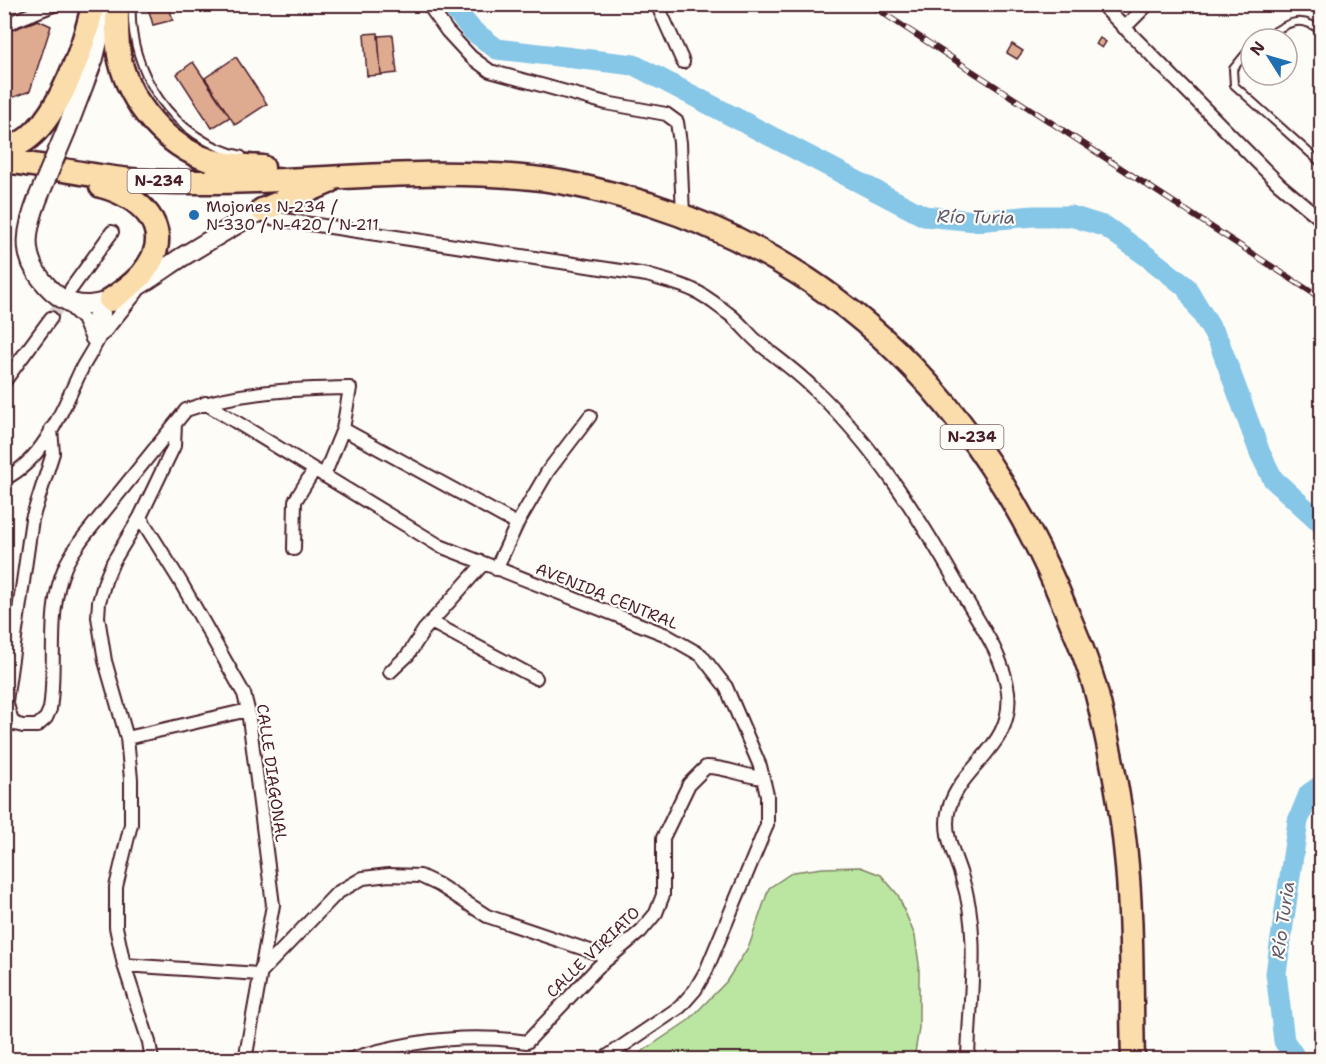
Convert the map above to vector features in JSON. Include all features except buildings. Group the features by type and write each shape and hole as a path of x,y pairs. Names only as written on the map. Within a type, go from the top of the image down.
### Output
{"highway":[{"path":"93,4 69,80 50,117 7,157 73,182 114,189 134,200 148,214 156,232 152,260 135,282 104,302"},
{"path":"117,4 120,62 131,90 155,124 183,147 207,159 231,165 259,161 308,178"},
{"name":"N-234","path":"7,157 130,180 203,182 341,176 467,174 535,178 613,193 683,215 734,237 782,262 825,291 876,331 922,376 969,431 1035,540 1077,635 1098,698 1112,763 1125,844 1129,897 1133,1059"},
{"path":"262,210 341,176"}],"main road":[{"path":"107,4 94,57 81,95 38,198 27,232 29,257 38,275 77,305 104,302 156,274 262,210"}],"street":[{"path":"4,25 56,4"},
{"path":"428,4 471,57 490,71 606,103 666,114 677,122 683,215"},
{"path":"657,4 683,62"},
{"path":"1101,4 1279,184 1322,220"},
{"path":"1124,28 1148,4"},
{"path":"262,210 270,218 647,275 694,290 730,315 812,387 863,441 899,487 940,554 996,653 1008,690 1009,706 1003,730 980,763 959,787 946,821 949,842 970,908 968,1059"},
{"path":"94,343 83,319 64,293 112,232"},
{"path":"94,343 124,306 156,274"},
{"path":"4,479 33,458 51,429 105,320 104,302"},
{"path":"4,382 51,318"},
{"path":"51,429 53,453 32,519 8,684 6,701 11,718 15,723 23,726 37,726 46,718 50,709 56,602 68,561 82,539 186,410 204,403 255,393 312,388 350,388 343,429 319,473 295,501 294,549"},
{"name":"AVENIDA CENTRAL","path":"204,403 440,546 664,634 701,655 726,687 760,766 767,795 767,825 706,971 695,990 680,1007 602,1059"},
{"path":"496,569 517,524 548,471 591,416"},
{"path":"152,1059 120,950 115,912 117,887 131,824 131,779 127,738 105,661 98,616 105,581 113,562 140,517 174,446 175,424"},
{"path":"343,429 517,524"},
{"name":"CALLE DIAGONAL","path":"140,517 180,581 244,694 248,710 273,905 245,1059"},
{"path":"390,672 408,655 431,622 483,564"},
{"path":"431,622 536,678"},
{"path":"127,738 248,710"},
{"name":"CALLE VIRIATO","path":"348,1059 383,1048 456,1037 527,1042 608,957 623,948 656,913 663,895 663,838 689,784 706,767 763,778"},
{"path":"124,965 259,974 337,893 363,878 389,874 420,876 439,885 487,916 608,957"}],"lane":[{"path":"132,4 132,34 136,51 153,90 166,108 185,127 204,141 259,161"},
{"path":"1280,27 1284,24 1302,21 1322,33"},
{"path":"1239,62 1233,69 1234,85 1322,164"}],"green space":[{"path":"860,867 881,875 898,895 915,936 919,964 919,1028 914,1059 631,1059 689,1020 726,982 749,946 769,888 793,872"}],"waterway":[{"name":"Río Turia","path":"450,4 473,31 497,49 634,65 924,216 976,221 1034,216 1071,216 1106,227 1186,287 1219,342 1260,453 1273,479 1322,524"},
{"name":"Río Turia","path":"1297,1060 1284,1041 1276,973 1298,821 1309,794 1322,785"}],"tunnel":[{"path":"51,318 67,294"}],"railway":[{"path":"869,4 1322,299"}],"place":[{"name":"Mojones N-234 / N-330 / N-420 / N-211","path":"194,215"}]}
